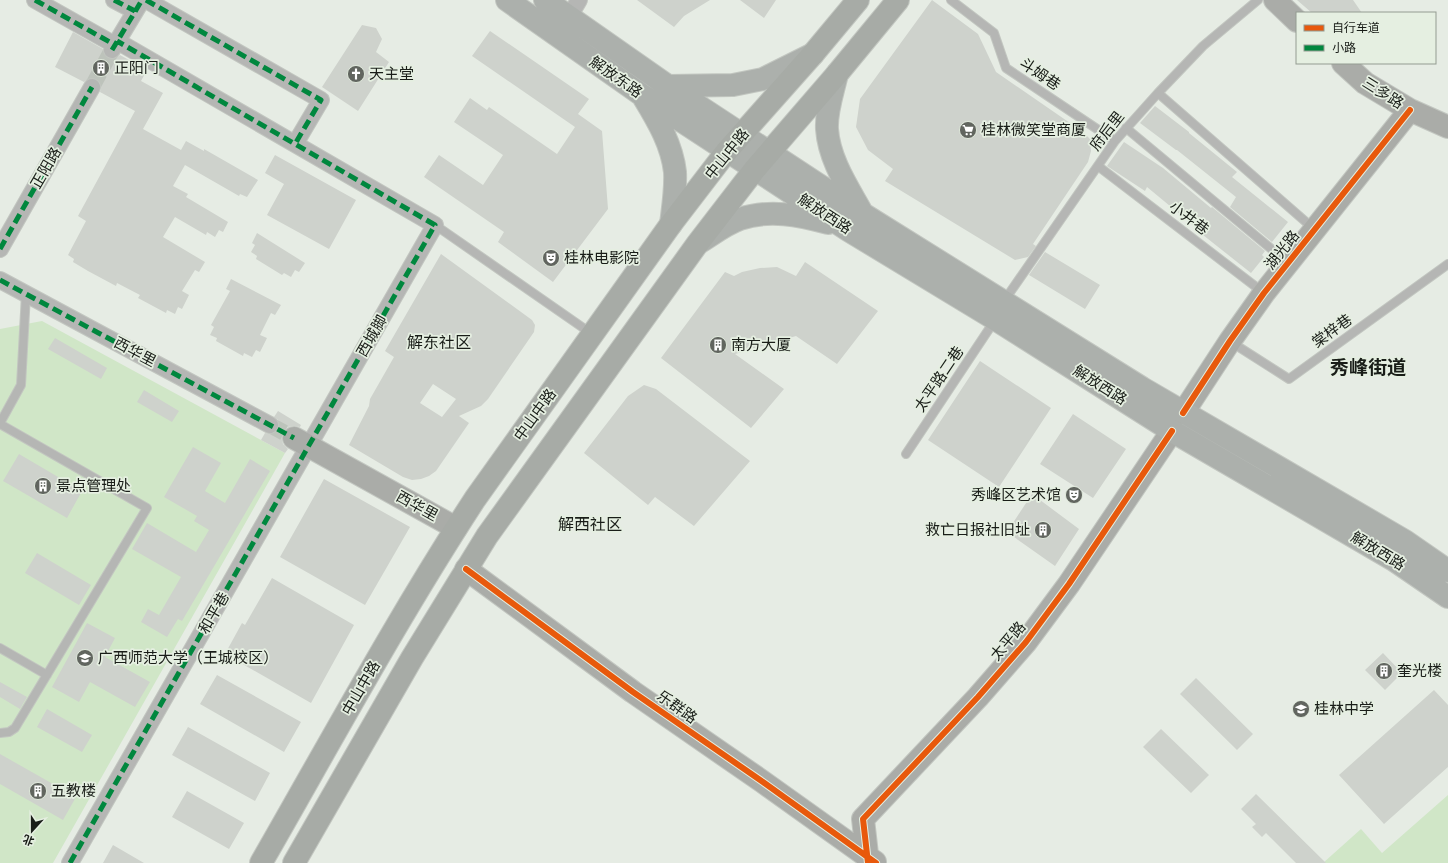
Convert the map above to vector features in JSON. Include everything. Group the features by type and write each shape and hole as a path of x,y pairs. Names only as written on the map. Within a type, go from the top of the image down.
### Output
{"highway":[{"name":"中山中路","path":"261,863 387,643 479,492 671,224 727,151 858,0"},
{"path":"837,74 898,0"},
{"name":"中山中路","path":"294,863 405,670 487,536 698,243 754,169 837,74"}],"main road":[{"name":"解放东路","path":"506,0 642,95 754,169"},
{"name":"解放东路","path":"545,0 574,8 668,86 769,152"},
{"path":"668,86 733,85 763,79 812,54"},
{"path":"837,74 829,105 827,128 830,150 842,177 863,214"},
{"path":"642,95 657,119 669,146 675,171 675,195 671,224"},
{"name":"解放西路","path":"769,152 863,214 999,311 1172,431 1394,560 1446,592"},
{"name":"解放西路","path":"754,169 848,230 999,311 1183,413 1405,541 1448,570"},
{"path":"698,243 719,229 740,219 763,213 787,214 813,219 848,230"}],"street":[{"path":"35,0 295,144 435,225"},
{"path":"114,0 138,6 115,45"},
{"path":"146,0 321,100 295,144"},
{"name":"三多路","path":"1344,64 1365,83 1410,110 1448,127"},
{"name":"正阳路","path":"0,249 92,87"},
{"name":"湖光路","path":"1183,413 1230,341 1264,293 1410,110"},
{"name":"西城脚","path":"302,442 435,225"},
{"name":"西华里","path":"0,280 270,425"},
{"name":"太平路","path":"870,861 863,819 978,697 1026,642 1069,584 1172,431"},
{"name":"西华里","path":"302,442 456,528"},
{"name":"和平巷","path":"70,863 302,442"},
{"name":"乐群路","path":"466,569 633,692 870,861"}],"lane":[{"name":"斗姆巷","path":"951,0 994,33 1006,68 1115,141"},
{"name":"府后里","path":"999,311 1115,141 1202,46 1258,0"},
{"path":"1158,93 1315,229"},
{"path":"1126,128 1288,263"},
{"name":"小井巷","path":"1098,166 1264,293"},
{"path":"435,225 592,334"},
{"name":"棠梓巷","path":"1230,341 1289,379 1448,264"},
{"path":"0,733 7,733 14,730 147,508 0,424 21,385 26,294"},
{"name":"太平路二巷","path":"906,454 999,311"},
{"path":"0,648 47,675"}],"green space":[{"name":"广西师范大学（王城校区）","path":"42,321 285,453 53,863 0,863 0,329"},
{"path":"1448,795 1448,863 1323,863 1361,829 1382,853"}],"building":[{"path":"637,0 710,0 684,16 674,27"},
{"path":"740,0 776,0 764,18"},
{"name":"桂林微笑堂商厦","path":"932,0 978,34 996,72 1083,132 1090,139 1091,151 1088,162 1033,244 1036,246 1028,257 1015,260 885,181 893,169 868,150 856,127 860,99"},
{"path":"1297,0 1353,0 1361,12 1311,12"},
{"name":"天主堂","path":"362,25 376,28 382,39 376,52 389,62 358,111 322,87"},
{"path":"490,31 589,99 578,114 602,131 608,209 553,282 498,242 504,232 424,177 439,155 483,185 503,155 454,122 470,98 487,110 489,107 557,154 575,127 472,56"},
{"path":"73,32 103,49 107,58 116,58 120,55 147,70 141,81 163,93 143,129 181,150 186,141 204,151 204,149 258,180 247,197 240,194 239,196 185,165 173,186 188,194 186,197 228,222 223,232 219,230 215,237 207,232 206,235 175,217 163,237 205,262 199,272 195,270 182,291 189,295 182,309 178,307 175,314 167,310 166,313 138,298 140,295 117,283 116,286 88,271 73,262 74,259 68,255 86,221 78,216 135,111 100,92 100,83 96,79 88,79 84,82 55,67"},
{"path":"1155,106 1237,172 1232,177 1288,222 1272,242 1230,207 1236,197 1177,150 1140,123"},
{"path":"1124,142 1163,168 1265,251 1262,255 1264,257 1251,273 1198,231 1199,230 1147,187 1145,191 1107,166"},
{"path":"275,155 356,200 329,249 267,215 284,184 265,173"},
{"path":"257,233 305,263 299,272 295,270 291,277 284,273 282,275 256,259 257,256 251,252 255,245 252,243"},
{"path":"1045,252 1100,285 1085,309 1029,275"},
{"path":"441,254 532,320 535,325 534,332 488,399 481,406 459,416 469,423 436,471 421,479 412,480 403,477 349,445 369,406 370,399 394,357 385,351","holes":["433,384 456,399 442,417 420,403"]},
{"name":"南方大厦","path":"805,262 878,311 837,364 796,336 735,354 784,389 751,428 661,358 725,272 734,276 742,272 760,268 777,267 796,276"},
{"path":"231,279 281,305 275,315 271,313 260,335 267,338 260,352 256,350 252,357 244,353 243,356 216,341 217,338 210,335 214,327 211,325 230,291 226,289"},
{"path":"55,338 107,368 101,379 48,349"},
{"path":"980,361 1051,408 999,487 928,440"},
{"path":"644,385 656,389 750,461 694,526 655,497 648,505 584,453 628,396"},
{"path":"144,390 179,411 172,422 137,402"},
{"path":"278,411 301,425 300,427 288,427 283,432 283,444 288,449 285,453 261,440 265,433 271,434 278,430 278,420 274,417"},
{"path":"1073,414 1126,449 1093,498 1040,464"},
{"path":"193,447 221,463 205,491 225,503 250,459 270,471 182,621 178,619 167,637 141,622 148,609 159,615 181,577 132,549 147,523 196,552 209,530 194,521 197,516 164,497"},
{"name":"景点管理处","path":"19,454 82,491 67,518 3,481"},
{"path":"324,479 410,527 365,605 280,557"},
{"name":"救亡日报社旧址","path":"1032,494 1079,529 1055,566 1007,532"},
{"path":"37,553 91,585 79,605 25,573"},
{"path":"272,578 354,625 311,703 225,654 242,623 245,625"},
{"path":"87,623 115,638 105,657 150,682 135,707 90,682 79,702 52,687"},
{"name":"奎光楼","path":"1383,653 1402,673 1385,690 1365,670"},
{"path":"217,675 301,722 284,752 200,704"},
{"path":"1196,678 1253,734 1237,750 1180,694"},
{"path":"0,682 27,697 20,709 0,697"},
{"path":"1434,690 1448,705 1448,767 1384,824 1339,775"},
{"path":"47,709 92,735 82,752 37,727"},
{"path":"188,727 270,773 255,801 172,755"},
{"path":"1161,729 1209,775 1191,793 1143,747"},
{"name":"五教楼","path":"0,754 76,797 63,820 0,784"},
{"path":"187,791 244,823 229,849 172,817"},
{"path":"1256,794 1326,863 1296,863 1266,833 1262,837 1252,827 1256,824 1241,809"},
{"path":"113,845 144,863 103,863"}],"tunnel":[{"path":"92,87 112,50"},
{"path":"270,425 294,438"}],"marked path":[{"path":"35,0 115,45"},
{"path":"114,0 135,11"},
{"path":"112,50 142,0"},
{"path":"146,0 321,100 295,144"},
{"path":"70,863 435,225 117,41"},
{"path":"0,249 92,87"},
{"path":"0,280 294,438"}],"cycle path":[{"path":"1183,413 1230,341 1264,293 1410,110"},
{"path":"868,863 863,819 978,697 1026,642 1069,584 1172,431"},
{"path":"466,569 633,692 763,782 876,863"}],"place":[{"name":"正阳门","path":"101,68"},
{"name":"天主堂","path":"356,74"},
{"name":"桂林微笑堂商厦","path":"968,130"},
{"name":"桂林电影院","path":"551,258"},
{"name":"南方大厦","path":"718,345"},
{"name":"景点管理处","path":"43,486"},
{"name":"秀峰区艺术馆","path":"1074,495"},
{"name":"救亡日报社旧址","path":"1043,530"},
{"name":"广西师范大学（王城校区）","path":"85,658"},
{"name":"奎光楼","path":"1384,671"},
{"name":"桂林中学","path":"1301,709"},
{"name":"五教楼","path":"38,791"}],"district":[{"name":"解东社区","path":"439,342"},
{"name":"秀峰街道","path":"1368,367"},
{"name":"解西社区","path":"590,524"}]}
